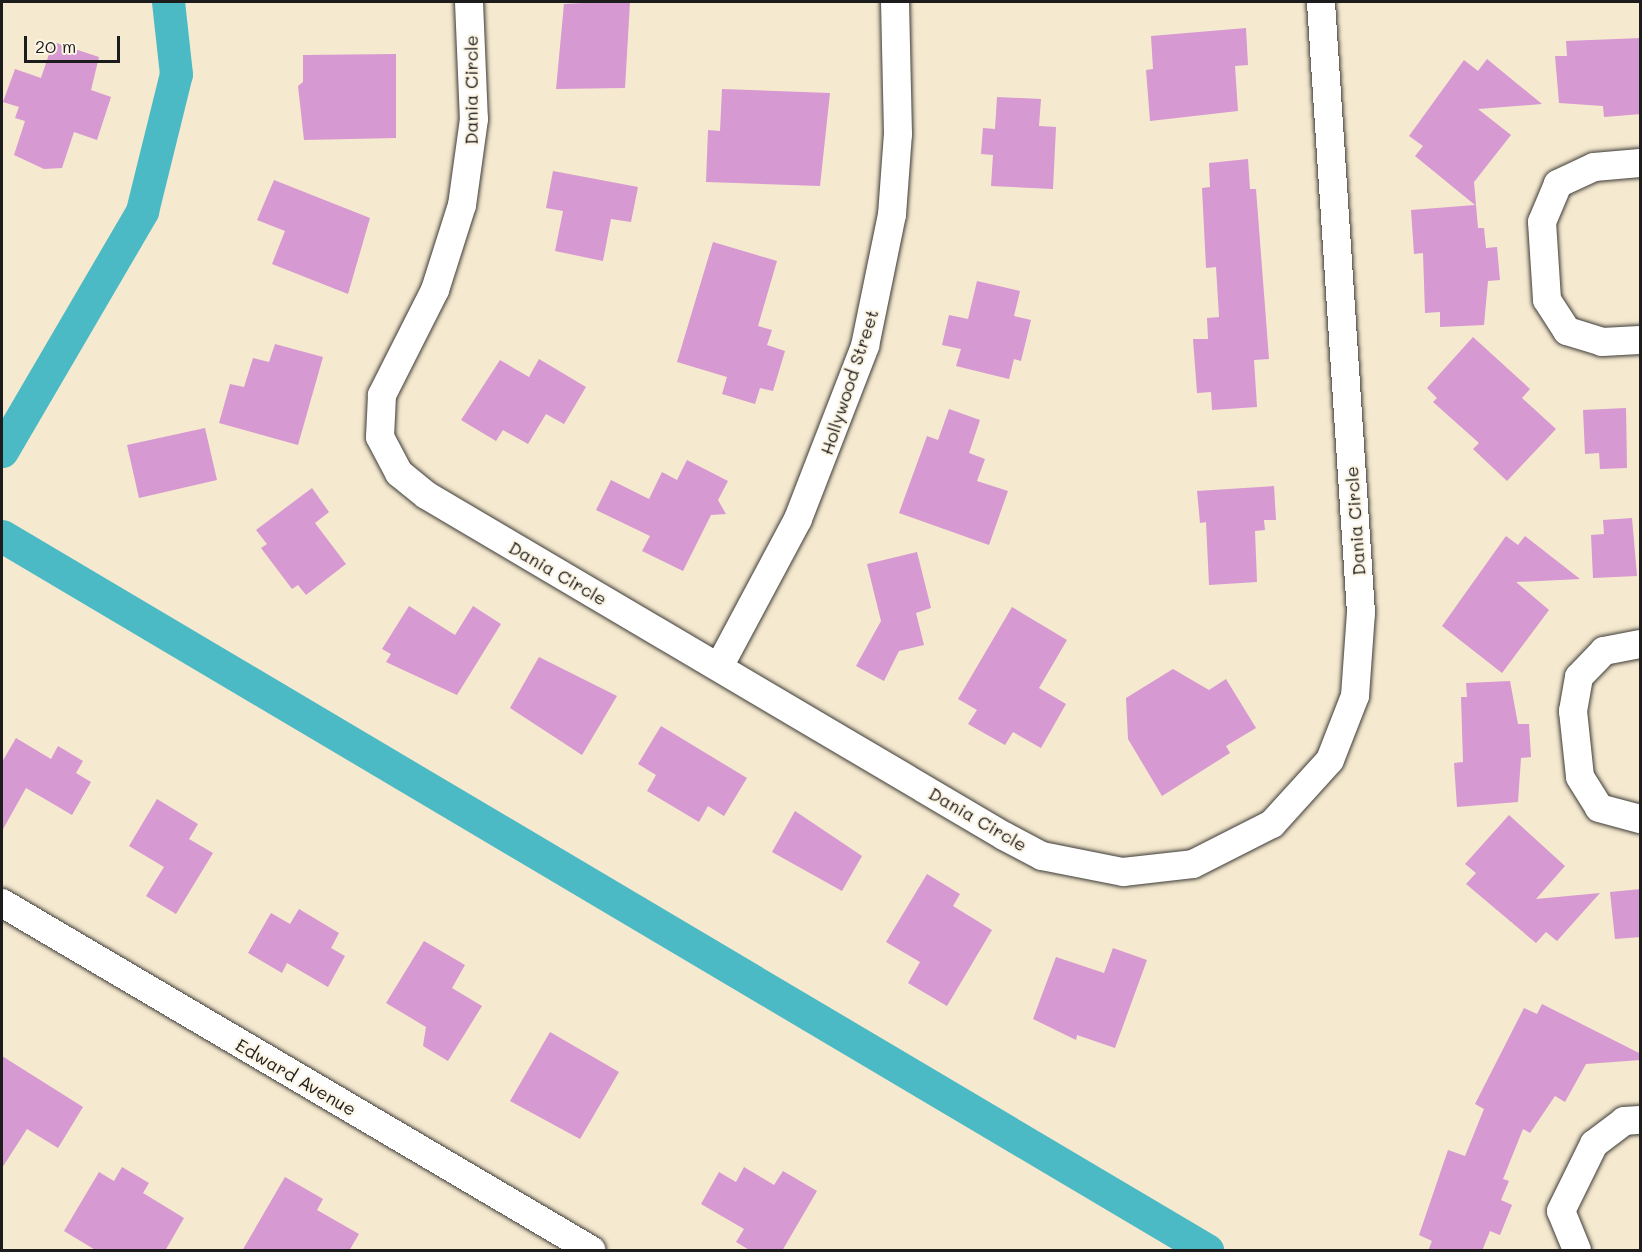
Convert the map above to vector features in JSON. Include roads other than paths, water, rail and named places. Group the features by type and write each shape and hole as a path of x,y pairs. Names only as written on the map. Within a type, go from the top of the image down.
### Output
{"street":[{"name":"Dania Circle","path":"469,2 474,119 462,205 435,290 382,395 380,436 399,472 426,495 1004,836 1042,856 1083,867 1158,871 1193,864 1272,824 1310,788 1345,729 1360,657 1321,2"},
{"name":"Hollywood Street","path":"719,667 798,519 865,346 892,215 898,134 895,2"},
{"path":"1641,163 1594,166 1558,184 1542,222 1547,300 1567,331 1602,342 1641,340"},
{"path":"1641,644 1604,651 1579,677 1573,711 1580,777 1599,808 1641,819"},
{"name":"Edward Avenue","path":"2,903 591,1251"},
{"path":"1577,1251 1561,1211 1589,1154 1624,1121 1641,1120"}],"waterway":[{"path":"2,451 142,211 176,74 168,2"},
{"path":"2,536 1207,1250"}]}
